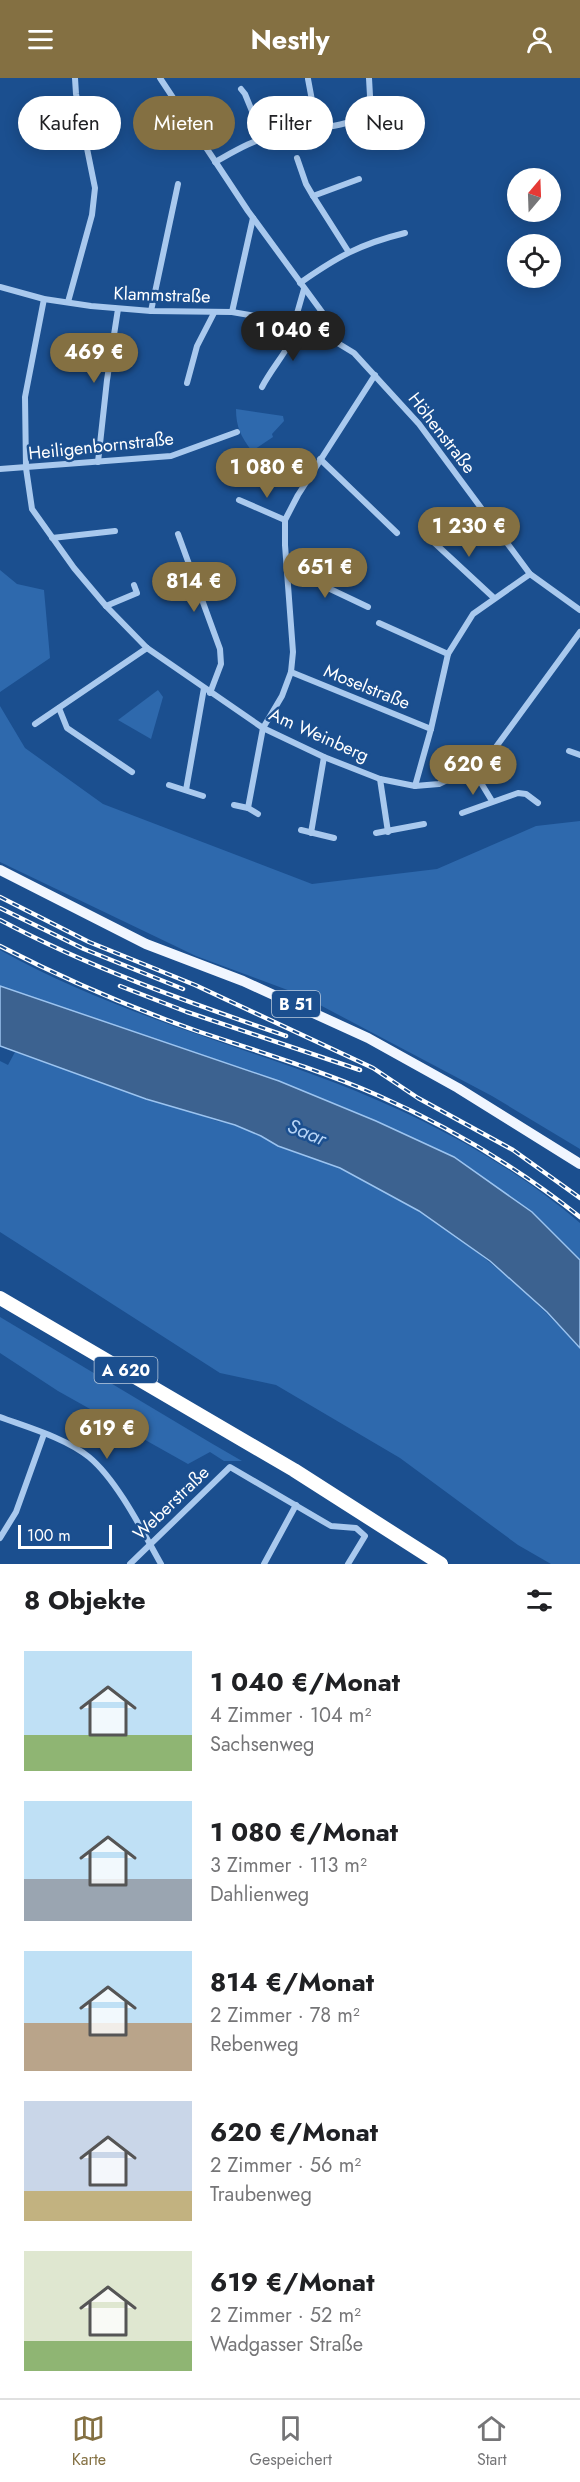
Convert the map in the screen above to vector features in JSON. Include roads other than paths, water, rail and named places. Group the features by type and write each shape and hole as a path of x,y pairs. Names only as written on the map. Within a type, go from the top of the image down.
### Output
{"highway":[{"name":"A 620","path":"0,1298 220,1425 364,1524"},
{"name":"A 620","path":"0,1307 215,1432 364,1524 436,1564"}],"main road":[{"name":"B 51","path":"0,870 146,944 243,981 368,1038 458,1088 580,1164"}],"street":[{"path":"68,303 93,215 95,188 76,94 75,78"},
{"path":"160,78 253,218 333,327"},
{"path":"333,125 356,122 371,114 369,78"},
{"path":"309,79 312,96"},
{"path":"241,89 247,99"},
{"path":"215,162 247,146"},
{"path":"297,158 306,184 348,251"},
{"path":"313,196 359,180"},
{"path":"152,311 178,184"},
{"path":"232,312 253,218"},
{"path":"262,387 273,367 289,348 296,325 302,286 348,251 372,241 405,232"},
{"name":"Klammstraße","path":"0,287 44,299 118,309 232,312 273,318 331,339 354,353"},
{"name":"Am Weinberg","path":"44,299 25,397 26,468 32,509 106,606 147,648 263,728 324,757 380,779 415,786 439,783 472,768 493,751 580,632"},
{"path":"98,462 118,309"},
{"path":"187,383 197,346 214,313"},
{"name":"Höhenstraße","path":"354,353 419,424 530,574 580,610"},
{"path":"248,808 263,728 282,696 291,672 285,520 320,459 375,375"},
{"name":"Heiligenbornstraße","path":"0,469 171,456 237,432"},
{"path":"320,459 397,533"},
{"path":"239,500 285,520"},
{"path":"52,538 115,531"},
{"path":"178,534 220,649 221,663 210,693"},
{"path":"427,536 494,598"},
{"path":"288,573 316,583 368,608"},
{"path":"415,786 448,654 473,614 530,574"},
{"path":"106,606 137,594 135,585"},
{"path":"379,623 448,654"},
{"path":"35,724 147,648"},
{"name":"Moselstraße","path":"291,672 431,729"},
{"path":"186,790 204,688"},
{"path":"59,708 67,728 132,772"},
{"path":"569,751 580,755"},
{"path":"311,833 324,757"},
{"path":"472,768 492,801"},
{"path":"380,779 388,832"},
{"path":"169,785 203,796"},
{"path":"462,813 518,793 526,794 538,803"},
{"path":"234,805 248,808 258,814"},
{"path":"376,833 424,824"},
{"path":"301,830 334,838"},
{"path":"0,1417 44,1434 88,1456 122,1497 161,1564"},
{"path":"0,1538 16,1512 44,1434"},
{"name":"Weberstraße","path":"130,1564 230,1467 296,1505"},
{"path":"264,1564 296,1505 331,1526 356,1528 364,1524"},
{"path":"348,1564 364,1524"}],"water":[{"name":"Saar","path":"0,986 279,1081 376,1121 454,1157 532,1212 580,1260 580,1348 547,1312 490,1261 419,1211 340,1168 278,1146 235,1125 146,1099 0,1046"}],"railway":[{"path":"0,897 89,942 195,985 373,1068 418,1098 513,1150 580,1198"},
{"path":"0,908 84,949 183,989"},
{"path":"0,920 105,969 286,1036"},
{"path":"0,946 97,992 147,1012 333,1077 404,1107 508,1165 580,1217"},
{"path":"120,986 187,1012 360,1070"}]}
